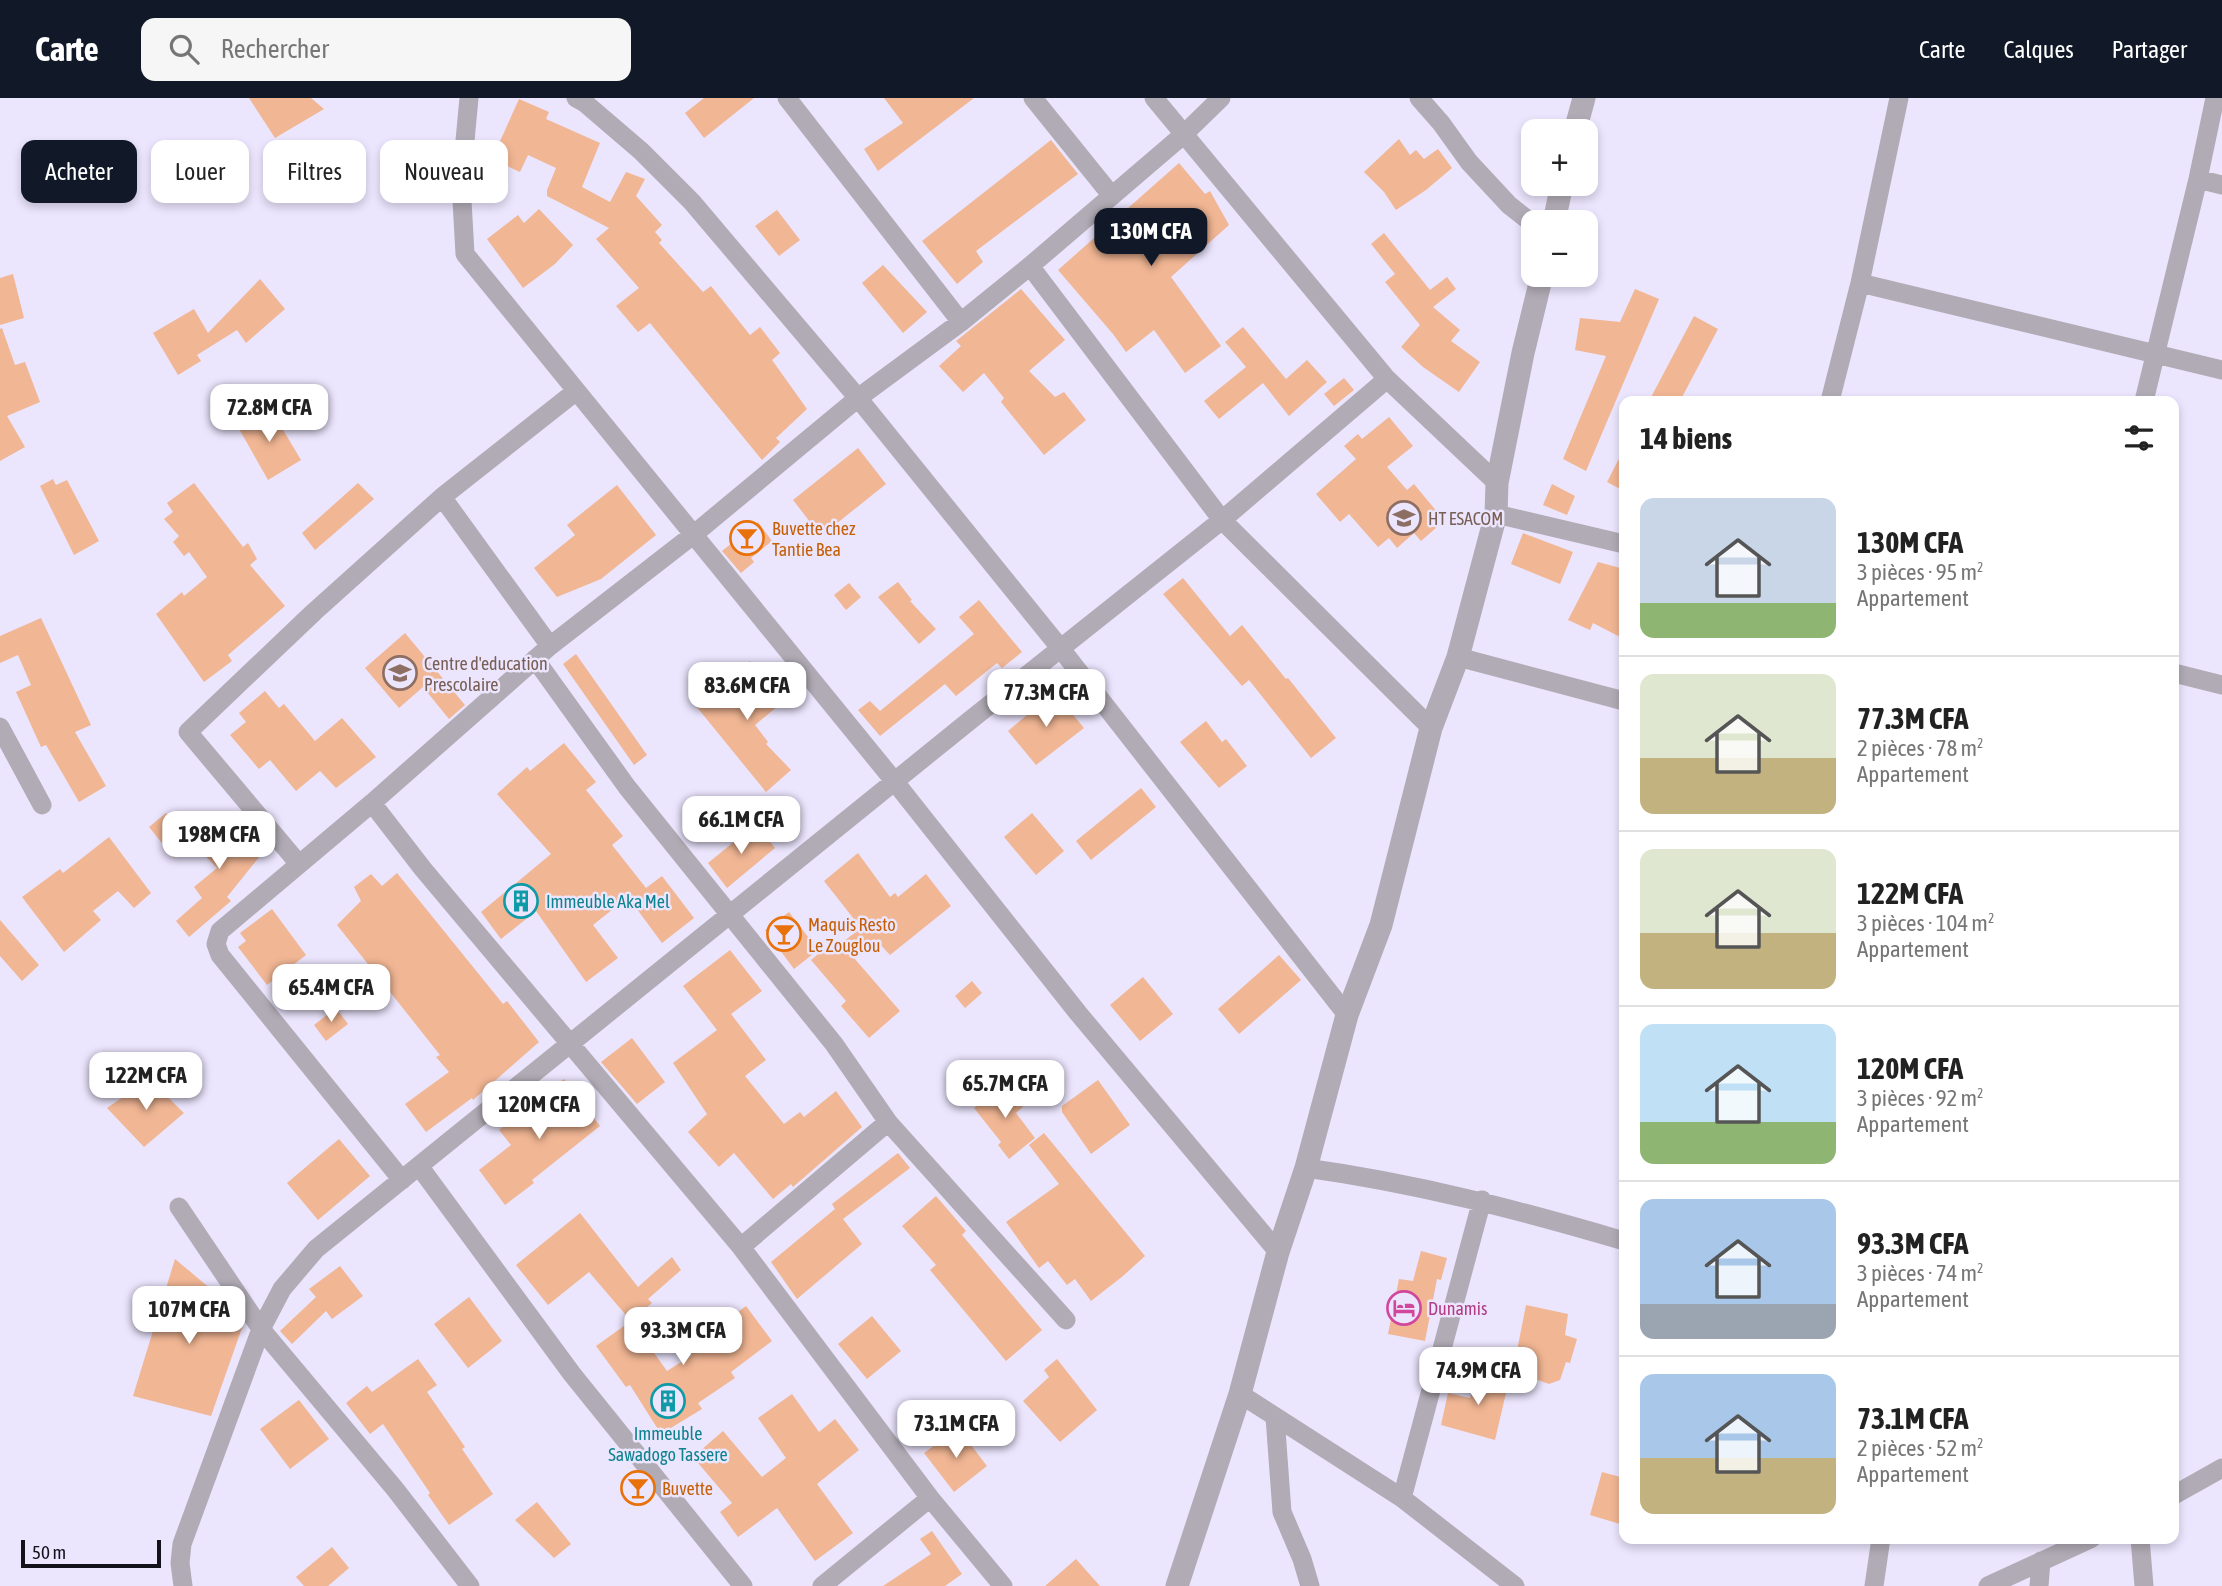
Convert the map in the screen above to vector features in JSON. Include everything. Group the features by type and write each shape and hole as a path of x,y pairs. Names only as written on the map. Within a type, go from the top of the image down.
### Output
{"street":[{"path":"468,98 461,183 465,254 895,782 1078,1013 1278,1252"},
{"path":"576,98 641,150 692,202 858,398 1061,649 1347,1015"},
{"path":"787,98 961,322"},
{"path":"1033,98 1112,196"},
{"path":"1154,98 1387,379 1497,483"},
{"path":"402,1180 220,955 216,944 220,931 372,803 543,653 693,535 858,398 961,322 1030,266 1183,135 1221,98"},
{"path":"1419,98 1469,162 1509,205 1521,214"},
{"path":"1578,119 1584,98"},
{"path":"1831,396 1860,283 1899,98"},
{"path":"2145,396 2215,98"},
{"path":"2198,179 2222,185"},
{"path":"1030,266 1222,520 1431,728"},
{"path":"1860,283 2222,370"},
{"path":"1177,1586 1240,1394 1278,1252 1306,1168 1347,1015 1381,925 1431,728 1458,657 1496,514 1497,483 1539,287"},
{"path":"183,1586 180,1563 182,1544 261,1329 282,1289 316,1249 1222,520 1387,379"},
{"path":"299,864 188,732 314,612 442,497 575,392"},
{"path":"442,497 627,787 834,1044 888,1122 1066,1320"},
{"path":"1496,514 1619,543"},
{"path":"1458,657 1619,700"},
{"path":"2179,674 2222,685"},
{"path":"0,727 42,805"},
{"path":"372,803 423,869 741,1247 930,1498 1003,1586"},
{"path":"741,1247 888,1122"},
{"path":"419,1166 572,1374 743,1586"},
{"path":"1306,1168 1482,1200 1619,1240"},
{"path":"1402,1498 1482,1200"},
{"path":"179,1207 261,1329 395,1489 470,1586"},
{"path":"1240,1394 1402,1498 1515,1586"},
{"path":"1275,1417 1282,1512 1303,1559 1310,1586"},
{"path":"2179,1492 2222,1468"},
{"path":"822,1586 930,1498"},
{"path":"1874,1586 1880,1544"},
{"path":"1988,1586 2079,1544"},
{"path":"2140,1544 2144,1586"},
{"path":"2039,1586 2041,1561"}],"building":[{"path":"249,98 311,98 324,109 275,138"},
{"path":"704,98 754,98 704,138 685,113"},
{"path":"884,98 974,98 878,171 864,149 903,123"},
{"path":"519,99 549,112 546,119 600,143 582,187 610,202 626,172 645,179 636,196 662,225 655,232 662,240 659,243 703,292 711,286 750,335 760,327 780,353 772,360 807,409 776,438 780,442 762,460 650,323 638,332 616,306 639,288 596,239 609,228 547,196 556,168 528,155 520,172 508,166 508,140 501,140"},
{"path":"1399,139 1410,155 1416,150 1424,159 1438,149 1452,168 1396,210 1384,192 1364,172"},
{"path":"1051,140 1078,174 976,251 983,262 957,284 922,241"},
{"path":"1179,163 1205,194 1210,191 1229,225 1171,277 1221,346 1185,373 1154,330 1126,352 1058,270"},
{"path":"539,209 573,245 555,264 523,288 487,239 518,215 524,223"},
{"path":"777,210 800,240 779,256 755,226"},
{"path":"1384,233 1430,290 1447,277 1456,289 1433,307 1460,330 1451,341 1480,362 1459,392 1423,367 1401,347 1420,325 1385,282 1395,274 1371,244"},
{"path":"883,265 927,312 903,333 862,283"},
{"path":"13,274 24,318 0,325 0,278"},
{"path":"260,279 285,309 246,343 237,330 197,355 201,361 178,375 153,333 194,309 208,333"},
{"path":"1021,289 1065,340 1029,371 1055,397 1064,392 1086,420 1044,455 1001,402 1004,398 984,373 963,392 939,366 961,346 956,341"},
{"path":"1635,289 1659,299 1586,471 1563,459 1606,356 1575,350 1580,318 1620,322"},
{"path":"1694,316 1718,329 1683,396 1652,396"},
{"path":"1243,327 1286,379 1307,360 1327,382 1289,416 1263,383 1219,419 1204,401 1246,367 1225,342"},
{"path":"2,328 15,365 25,362 40,402 7,416 25,447 0,461 0,329"},
{"path":"1344,378 1354,390 1334,406 1324,394"},
{"path":"270,408 301,460 268,480 238,427"},
{"path":"1389,417 1413,446 1387,467 1407,490 1414,484 1438,513 1431,519 1437,527 1421,541 1414,533 1397,548 1389,538 1378,547 1349,514 1340,522 1316,494 1356,459 1344,446 1358,434 1362,439"},
{"path":"858,448 886,484 821,536 793,500"},
{"path":"1619,459 1619,488 1607,482"},
{"path":"53,479 56,485 67,480 99,541 74,555 40,486"},
{"path":"194,483 243,547 248,543 257,559 250,565 285,606 228,655 232,661 204,682 156,614 182,592 184,596 207,577 189,552 184,556 173,542 179,536 164,519 173,512 167,503"},
{"path":"358,483 374,499 315,550 302,533"},
{"path":"1552,484 1575,496 1567,515 1543,505"},
{"path":"617,485 656,535 601,579 557,597 534,568 575,535 567,525"},
{"path":"758,522 772,541 751,558 754,562 741,573 722,551"},
{"path":"1523,533 1573,552 1560,584 1511,564"},
{"path":"1598,562 1619,568 1619,636 1593,623 1590,630 1568,620"},
{"path":"1183,578 1230,636 1242,625 1336,738 1311,758 1249,680 1242,686 1163,594"},
{"path":"898,582 912,600 910,601 936,629 919,644 878,597"},
{"path":"849,583 861,597 846,610 834,595"},
{"path":"979,600 1022,652 1002,668 997,663 956,696 945,684 880,736 858,710 870,701 880,711 974,634 959,617"},
{"path":"41,618 91,725 75,732 106,786 79,802 46,745 41,747 16,692 31,685 18,655 0,663 0,636"},
{"path":"405,633 465,705 449,719 423,687 399,708 365,668"},
{"path":"576,654 647,755 634,765 563,664"},
{"path":"750,661 784,701 755,725 768,742 766,744 791,770 766,792 696,706"},
{"path":"265,691 279,708 284,704 315,741 342,718 376,757 336,788 320,771 296,791 270,760 259,769 230,735 246,722 239,713"},
{"path":"1054,692 1084,728 1036,765 1008,731"},
{"path":"1206,721 1222,742 1226,739 1247,766 1219,788 1180,742"},
{"path":"564,743 596,782 586,790 623,836 612,845 646,888 662,876 694,918 662,943 628,897 593,925 618,958 586,982 536,911 501,939 481,912 551,854 497,794 527,767 530,771"},
{"path":"1141,788 1156,807 1091,860 1076,841"},
{"path":"223,812 260,856 227,897 231,901 189,937 176,921 202,898 194,887 217,868 192,842"},
{"path":"166,813 190,844 174,858 149,827"},
{"path":"1032,813 1064,851 1036,875 1004,837"},
{"path":"756,824 775,848 727,888 708,863"},
{"path":"109,837 151,893 134,908 118,891 93,911 101,920 64,952 22,897 60,869 63,873"},
{"path":"858,853 890,897 895,893 898,897 926,874 951,906 890,955 877,941 854,958 900,1011 869,1038 841,1006 846,1001 811,960 835,940 839,945 861,928 824,881"},
{"path":"397,873 503,1004 507,1001 539,1042 473,1100 472,1098 426,1132 405,1104 449,1072 436,1057 440,1055 337,925 361,901 354,887 371,874 382,886"},
{"path":"272,909 306,955 267,985 238,947 246,941 240,933"},
{"path":"789,912 818,950 794,969 765,930"},
{"path":"0,920 39,965 22,981 0,956"},
{"path":"730,950 762,991 731,1014 766,1060 745,1076 784,1124 800,1112 804,1117 836,1091 862,1127 793,1187 791,1184 773,1199 734,1153 719,1167 688,1132 707,1114 673,1063 717,1030 683,986"},
{"path":"1279,955 1301,980 1239,1034 1218,1009"},
{"path":"1143,977 1173,1014 1140,1041 1110,1005"},
{"path":"972,981 982,993 965,1008 955,996"},
{"path":"336,1008 348,1024 326,1041 314,1025"},
{"path":"632,1038 665,1082 637,1104 601,1062"},
{"path":"149,1079 184,1113 144,1147 107,1108"},
{"path":"564,1079 600,1126 505,1205 479,1170 511,1145 499,1130"},
{"path":"1098,1080 1130,1125 1091,1154 1062,1112 1062,1106"},
{"path":"1004,1083 1023,1107 1016,1113 1035,1138 1009,1159 998,1145 1001,1142 974,1108"},
{"path":"1044,1133 1145,1256 1091,1301 1075,1279 1067,1285 1048,1261 1039,1268 1006,1222 1059,1184 1029,1145"},
{"path":"339,1139 370,1176 318,1220 287,1183"},
{"path":"898,1153 910,1168 843,1219 862,1244 797,1299 771,1262 835,1209 832,1204"},
{"path":"936,1196 966,1231 962,1235 1042,1330 1006,1361 930,1270 936,1265 902,1226"},
{"path":"580,1213 638,1287 672,1257 681,1270 648,1299 652,1303 631,1321 589,1272 548,1305 516,1265"},
{"path":"1421,1251 1447,1258 1441,1280 1437,1279 1425,1341 1388,1334 1399,1279 1413,1281"},
{"path":"175,1259 230,1305 243,1325 211,1416 133,1396"},
{"path":"340,1266 363,1296 332,1319 326,1311 292,1344 280,1331 316,1297 309,1289"},
{"path":"469,1297 502,1341 468,1368 434,1324"},
{"path":"1526,1305 1568,1314 1565,1335 1577,1339 1570,1363 1566,1362 1560,1380 1549,1384 1513,1371"},
{"path":"746,1306 772,1341 731,1372 735,1378 698,1403 702,1409 661,1434 630,1385 626,1387 596,1346 631,1321 667,1371 692,1355 684,1344 698,1332 703,1338"},
{"path":"872,1316 901,1351 867,1379 838,1344"},
{"path":"418,1359 437,1385 427,1392 493,1494 449,1525 383,1424 370,1434 346,1403 367,1386 372,1392"},
{"path":"1057,1359 1097,1410 1060,1442 1023,1401 1049,1377 1044,1370"},
{"path":"1492,1369 1510,1376 1495,1440 1441,1425 1448,1393 1470,1398 1476,1379 1489,1384"},
{"path":"792,1394 819,1432 835,1419 859,1450 817,1484 853,1533 815,1561 777,1508 738,1537 720,1512 732,1503 693,1457 723,1431 762,1477 786,1458 758,1418"},
{"path":"299,1400 329,1439 290,1469 260,1429"},
{"path":"958,1428 987,1466 954,1492 924,1453"},
{"path":"1602,1472 1619,1477 1619,1524 1590,1515"},
{"path":"537,1502 571,1544 554,1558 515,1520"},
{"path":"932,1531 962,1574 945,1586 883,1586 931,1554 920,1539"},
{"path":"332,1547 349,1568 328,1586 304,1586 296,1577"},
{"path":"1076,1559 1100,1586 1045,1586"}],"place":[{"name":"HT ESACOM","path":"1404,518"},
{"name":"Buvette chez Tantie Bea","path":"747,538"},
{"name":"Centre d'education Prescolaire","path":"400,673"},
{"name":"Immeuble Aka Mel","path":"521,901"},
{"name":"Maquis Resto Le Zouglou","path":"784,934"},
{"name":"Dunamis","path":"1404,1308"},
{"name":"Immeuble Sawadogo Tassere","path":"668,1401"},
{"name":"Buvette","path":"638,1488"}]}
